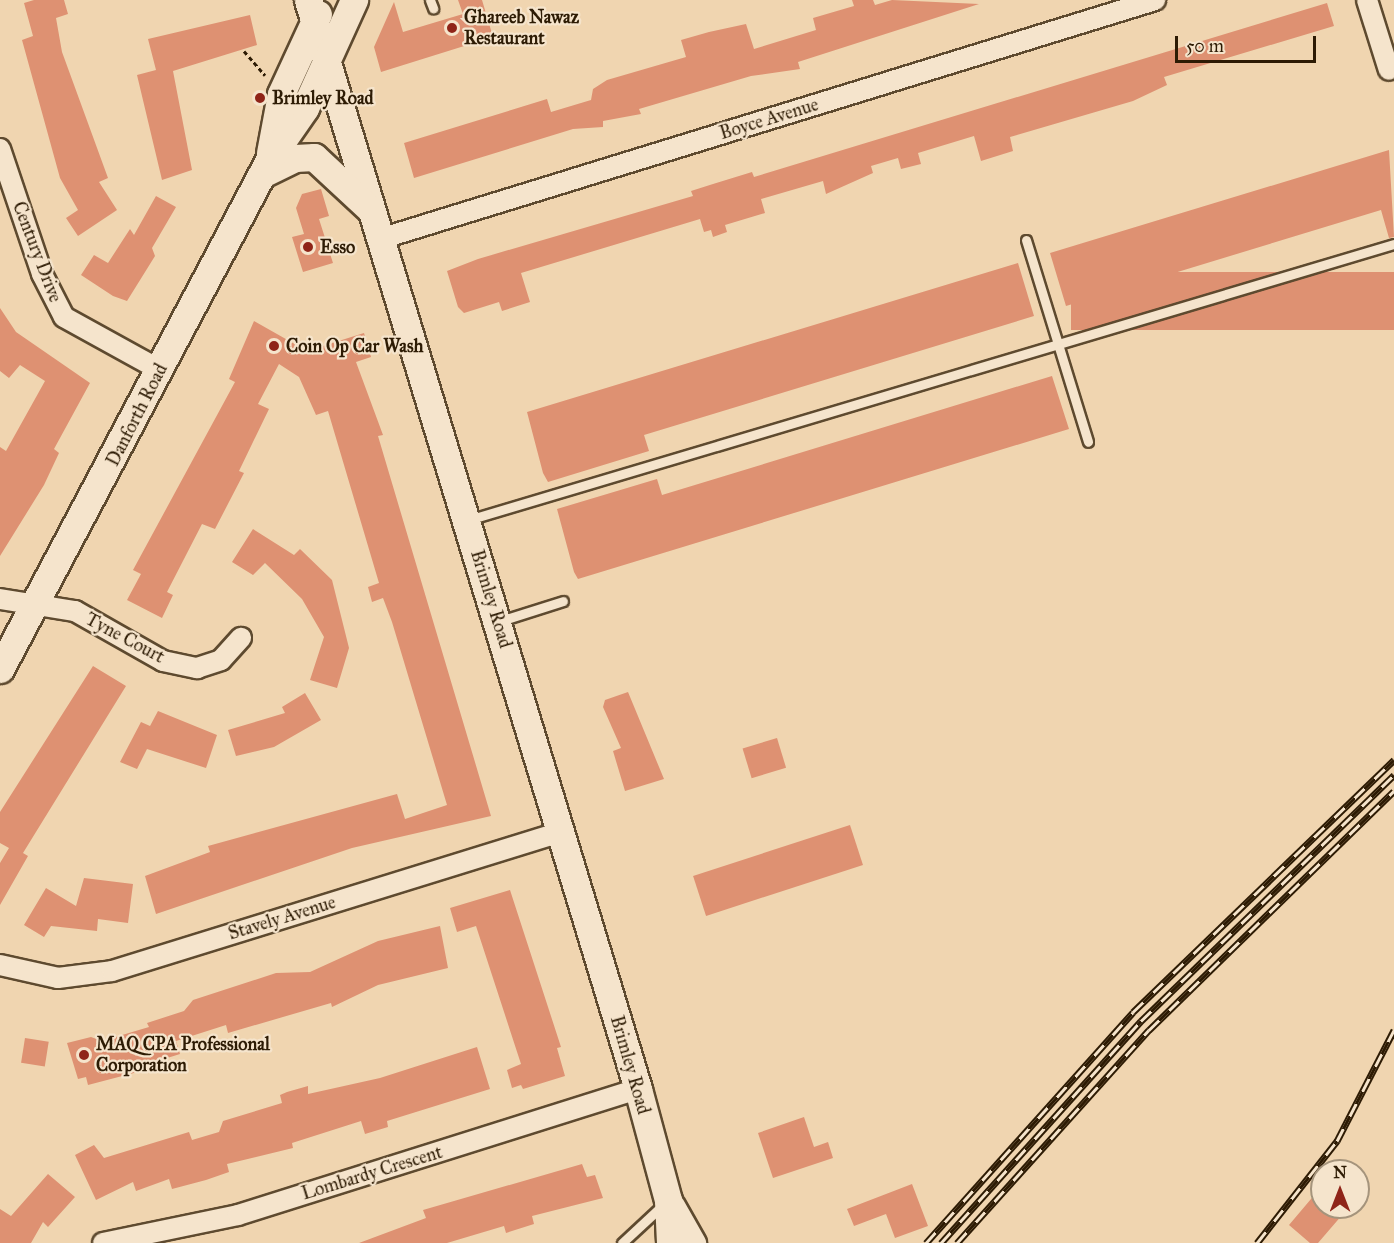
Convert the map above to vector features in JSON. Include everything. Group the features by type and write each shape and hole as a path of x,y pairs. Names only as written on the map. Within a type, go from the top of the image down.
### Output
{"main road":[{"name":"Danforth Road","path":"0,669 34,609 266,167 305,108 354,0"},
{"name":"Danforth Road","path":"266,167 280,94 315,8"},
{"name":"Brimley Road","path":"315,8 327,59 380,227 638,1089 668,1200 670,1243"},
{"path":"266,167 295,158 314,158 331,167 380,227"},
{"name":"Brimley Road","path":"668,1200 692,1243"}],"street":[{"name":"Boyce Avenue","path":"380,227 1155,0"},
{"path":"1367,0 1389,70"},
{"name":"Century Drive","path":"0,149 42,274 64,316 160,370"},
{"name":"Tyne Court","path":"0,599 34,609 75,611 163,661 197,668 221,660 240,638"},
{"name":"Stavely Avenue","path":"0,965 58,978 112,971 561,832"},
{"name":"Lombardy Crescent","path":"103,1243 238,1215 638,1089"}],"lane":[{"path":"1026,240 1088,442"},
{"path":"468,520 1394,244"},
{"path":"498,622 563,601"},
{"path":"622,1243 668,1200"}],"path":[{"path":"244,51 280,94"}],"building":[{"path":"34,0 64,0 68,14 56,18 62,52 108,178 99,182 117,210 78,236 66,218 78,210 60,178 22,40 33,36 24,3"},
{"path":"458,0 482,0 493,37 381,72 374,47 394,2 403,32 463,14"},
{"path":"852,0 873,0 875,5 892,0 979,4 798,62 800,69 751,76 639,109 641,114 603,121 603,127 573,129 414,178 404,143 547,99 551,112 591,100 593,89 607,80 686,57 681,40 709,32 746,24 754,49 816,30 813,18 854,6"},
{"path":"1327,3 1334,26 1164,77 1167,85 1133,101 1010,137 1013,151 981,161 974,136 918,153 921,164 901,169 898,158 871,166 873,173 826,194 823,181 761,199 765,213 725,225 727,232 713,237 711,230 704,232 700,219 521,273 530,302 502,311 499,302 464,313 458,307 447,271 478,259 693,196 691,191 752,172 754,177"},
{"path":"250,15 257,45 173,71 192,170 162,180 137,75 156,70 148,39"},
{"path":"1389,150 1394,237 1389,238 1381,210 1066,306 1050,253"},
{"path":"321,189 329,216 319,219 333,263 303,272 292,237 304,234 296,208 302,194"},
{"path":"156,196 176,207 152,248 155,256 127,301 113,296 81,275 94,255 108,263 130,229 134,235"},
{"path":"1018,263 1034,316 644,435 649,451 548,482 543,473 527,412"},
{"path":"1071,272 1394,272 1394,330 1071,330"},
{"path":"0,308 16,332 90,383 54,449 59,453 44,485 0,556 0,447 6,451 45,381 20,365 9,378 0,371"},
{"path":"254,321 307,351 364,333 371,357 356,362 383,435 378,436 491,816 352,848 156,914 145,876 210,852 208,846 397,794 405,819 447,805 392,622 383,598 372,602 368,587 379,583 328,411 316,415 299,377 279,364 258,404 269,409 239,471 244,473 215,529 202,524 167,592 173,595 162,618 127,600 141,574 133,570 235,382 229,379"},
{"path":"1052,376 1069,429 578,579 574,572 557,509 657,479 662,495"},
{"path":"253,529 294,555 300,549 332,580 349,648 337,688 310,680 324,637 302,599 265,563 253,575 232,562"},
{"path":"93,666 126,686 23,853 28,856 0,905 0,863 9,848 0,843 0,812"},
{"path":"628,692 664,779 625,791 613,751 621,748 603,707 605,700"},
{"path":"305,693 321,720 274,747 236,756 228,730 285,713 282,707"},
{"path":"158,711 217,735 206,768 147,749 137,769 120,762 141,722 150,726"},
{"path":"777,738 786,768 752,778 743,749"},
{"path":"850,825 863,865 706,916 693,876"},
{"path":"84,878 133,884 128,923 98,919 97,931 51,926 44,937 24,925 46,888 76,906"},
{"path":"510,890 561,1047 557,1048 565,1076 523,1089 521,1085 512,1088 507,1070 521,1064 476,926 457,932 450,908"},
{"path":"440,926 448,968 378,985 332,1007 331,1003 228,1033 226,1025 176,1041 180,1054 148,1064 149,1069 88,1085 86,1077 78,1079 67,1043 91,1037 102,1041 149,1027 147,1023 184,1011 193,1000 276,973 310,972 378,941"},
{"path":"25,1038 49,1042 45,1066 21,1063"},
{"path":"477,1047 490,1089 387,1121 388,1127 365,1134 361,1121 292,1143 293,1148 227,1164 229,1172 206,1180 172,1189 169,1179 136,1191 133,1182 96,1200 75,1155 94,1145 104,1158 189,1132 192,1140 219,1132 223,1121 282,1103 280,1095 287,1092 308,1086 308,1094 380,1078"},
{"path":"804,1117 814,1147 828,1142 833,1158 773,1178 758,1133"},
{"path":"582,1164 587,1177 595,1175 603,1198 532,1216 534,1224 506,1233 504,1226 447,1243 359,1243 426,1218 423,1210"},
{"path":"48,1174 75,1197 48,1227 43,1222 31,1243 0,1243 0,1209 11,1216"},
{"path":"912,1184 928,1226 895,1238 886,1214 854,1226 847,1209"},
{"path":"1310,1200 1310,1219 1339,1219 1318,1243 1310,1243 1289,1225"}],"railway":[{"path":"926,1243 1133,1012 1394,760"},
{"path":"941,1243 1141,1021 1394,775"},
{"path":"957,1243 1149,1030 1394,791"},
{"path":"1257,1243 1337,1141 1394,1030"}],"place":[{"name":"Ghareeb Nawaz Restaurant","path":"452,28"},
{"name":"Brimley Road","path":"260,98"},
{"name":"Esso","path":"308,247"},
{"name":"Coin Op Car Wash","path":"274,346"},
{"name":"MAQ CPA Professional Corporation","path":"84,1055"}]}
